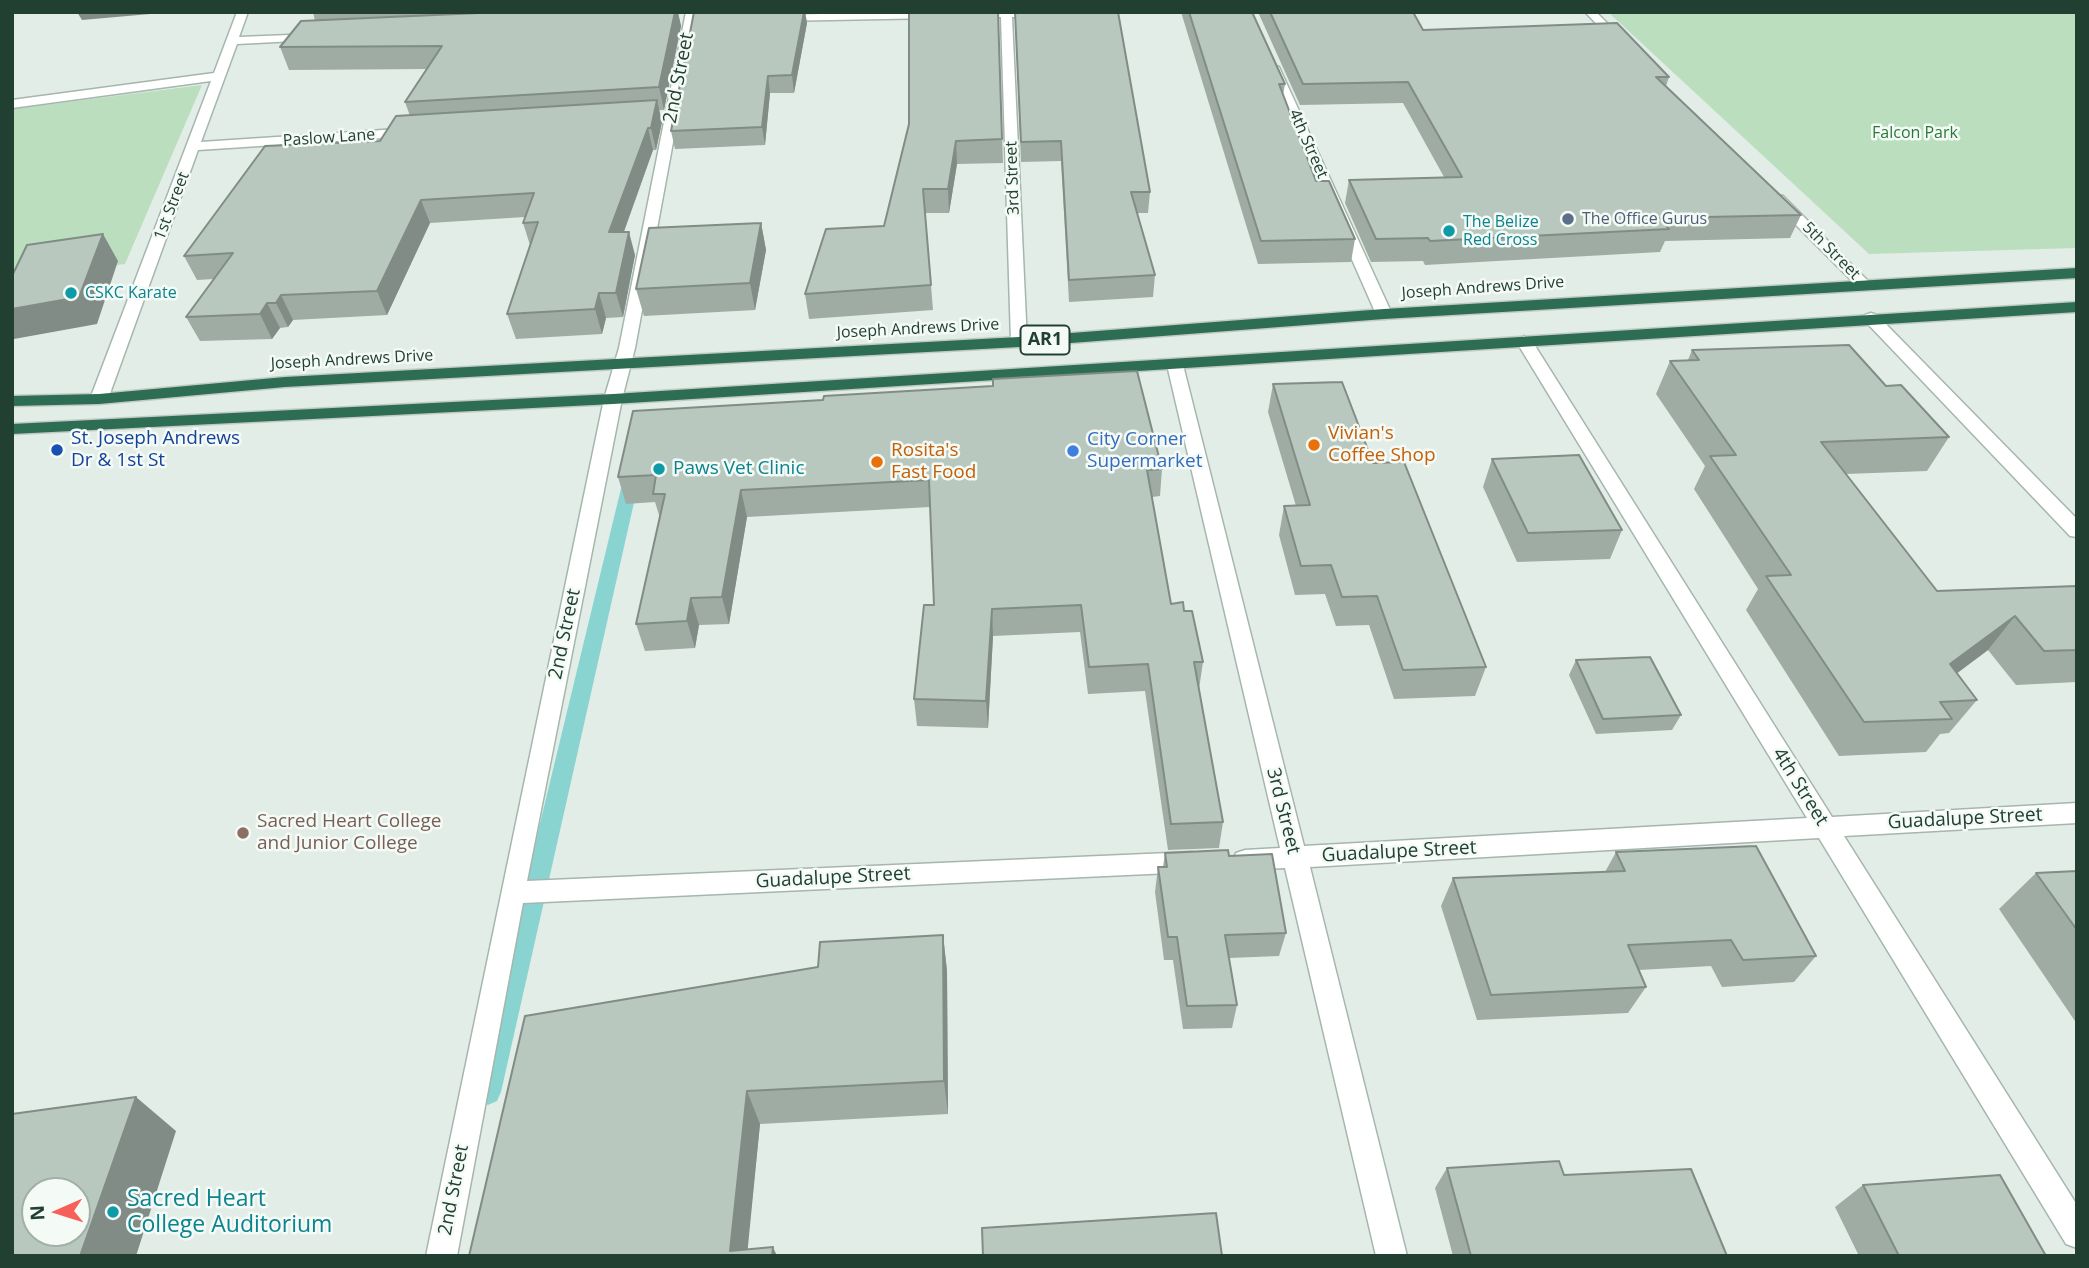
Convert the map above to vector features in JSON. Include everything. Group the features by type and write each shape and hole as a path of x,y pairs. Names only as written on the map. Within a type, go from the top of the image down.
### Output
{"highway":[{"name":"Joseph Andrews Drive","path":"12,401 99,399 285,382 622,366 1019,342 1384,314 2077,273"},
{"name":"AR1","path":"12,429 613,399 2077,307"}],"street":[{"name":"1st Street","path":"99,399 243,12"},
{"path":"759,18 1085,12"},
{"path":"1590,12 1629,52"},
{"name":"3rd Street","path":"1006,14 1019,342"},
{"name":"2nd Street","path":"442,1256 512,893 622,366 667,115 691,18"},
{"path":"233,41 327,37"},
{"name":"4th Street","path":"1269,59 1384,314"},
{"path":"12,104 219,76"},
{"name":"Paslow Lane","path":"195,146 424,131"},
{"name":"5th Street","path":"1768,190 1863,284"},
{"path":"1871,318 2077,531"},
{"name":"4th Street","path":"1524,341 2077,1233"},
{"name":"3rd Street","path":"1175,365 1392,1256"},
{"name":"Guadalupe Street","path":"512,893 1295,858 2077,813"}],"green space":[{"name":"Falcon Park","path":"1608,12 2077,13 2077,248 1869,254"},
{"path":"202,85 125,264 12,277 12,109"}],"building":[{"path":"502,12 675,12 659,87 405,102 442,46 280,47 301,21"},
{"path":"694,12 804,12 792,75 768,76 762,127 671,131"},
{"path":"909,12 998,12 1002,139 956,141 948,189 923,189 931,285 805,294 826,229 884,226 909,124"},
{"path":"1015,12 1118,12 1150,192 1131,192 1155,275 1069,280 1061,141 1021,142"},
{"path":"1189,12 1252,12 1285,84 1279,84 1316,181 1329,181 1355,239 1261,241"},
{"path":"1270,12 1413,12 1423,30 1617,23 1669,77 1656,77 1801,215 1660,218 1669,229 1430,241 1428,238 1376,239 1349,180 1462,177 1408,82 1303,84"},
{"path":"657,100 651,128 648,128 609,232 629,232 616,293 599,293 595,309 507,314 538,222 523,223 534,193 421,200 377,291 281,295 276,303 267,303 260,314 186,317 233,253 184,256 265,146 380,141 396,116"},
{"path":"761,223 750,283 636,289 649,228"},
{"path":"103,234 79,297 12,309 12,276 27,245"},
{"path":"1849,345 1886,386 1901,385 1949,437 1821,442 1937,591 2077,586 2077,650 2044,651 2015,616 1950,664 1977,700 1940,702 1952,719 1864,722 1766,576 1791,575 1710,456 1736,455 1670,361 1699,360 1692,350"},
{"path":"1137,371 1162,469 1147,470 1171,604 1183,602 1184,611 1192,611 1203,662 1194,662 1223,822 1171,824 1148,664 1089,667 1081,605 992,609 986,701 914,699 924,605 934,605 929,480 741,490 722,597 691,598 687,621 636,624 665,494 653,494 656,475 618,477 633,411 823,400 824,396 993,386 993,379"},
{"path":"1342,382 1373,463 1404,462 1486,667 1403,670 1377,596 1342,597 1331,565 1301,566 1284,506 1310,505 1273,384"},
{"path":"1579,455 1622,530 1528,533 1492,459"},
{"path":"1650,657 1681,715 1603,719 1576,660"},
{"path":"1756,846 1816,956 1743,960 1731,940 1628,945 1646,987 1491,995 1453,878 1625,871 1616,852"},
{"path":"1228,850 1229,856 1272,854 1286,933 1225,935 1237,1005 1187,1006 1177,937 1168,937 1158,867 1167,867 1165,853"},
{"path":"2077,871 2077,930 2036,873"},
{"path":"943,935 944,1081 747,1091 730,1251 773,1247 772,1256 469,1256 525,1016 818,967 820,942"},
{"path":"136,1097 91,1225 91,1177 21,1177 21,1247 83,1247 80,1256 12,1256 12,1114"},
{"path":"1559,1161 1564,1175 1691,1169 1727,1256 1471,1256 1447,1168"},
{"path":"2000,1175 2046,1256 1899,1256 1863,1185"},
{"path":"1216,1213 1222,1256 983,1256 982,1228"}],"waterway":[{"path":"488,1092 632,476"}],"place":[{"name":"The Office Gurus","path":"1568,219"},
{"name":"The Belize Red Cross","path":"1449,231"},
{"name":"CSKC Karate","path":"71,293"},
{"name":"Vivian's Coffee Shop","path":"1314,445"},
{"name":"St. Joseph Andrews Dr & 1st St","path":"57,450"},
{"name":"City Corner Supermarket","path":"1073,451"},
{"name":"Rosita's Fast Food","path":"877,462"},
{"name":"Paws Vet Clinic","path":"659,469"},
{"name":"Sacred Heart College and Junior College","path":"243,833"},
{"name":"Sacred Heart College Auditorium","path":"113,1212"}]}
